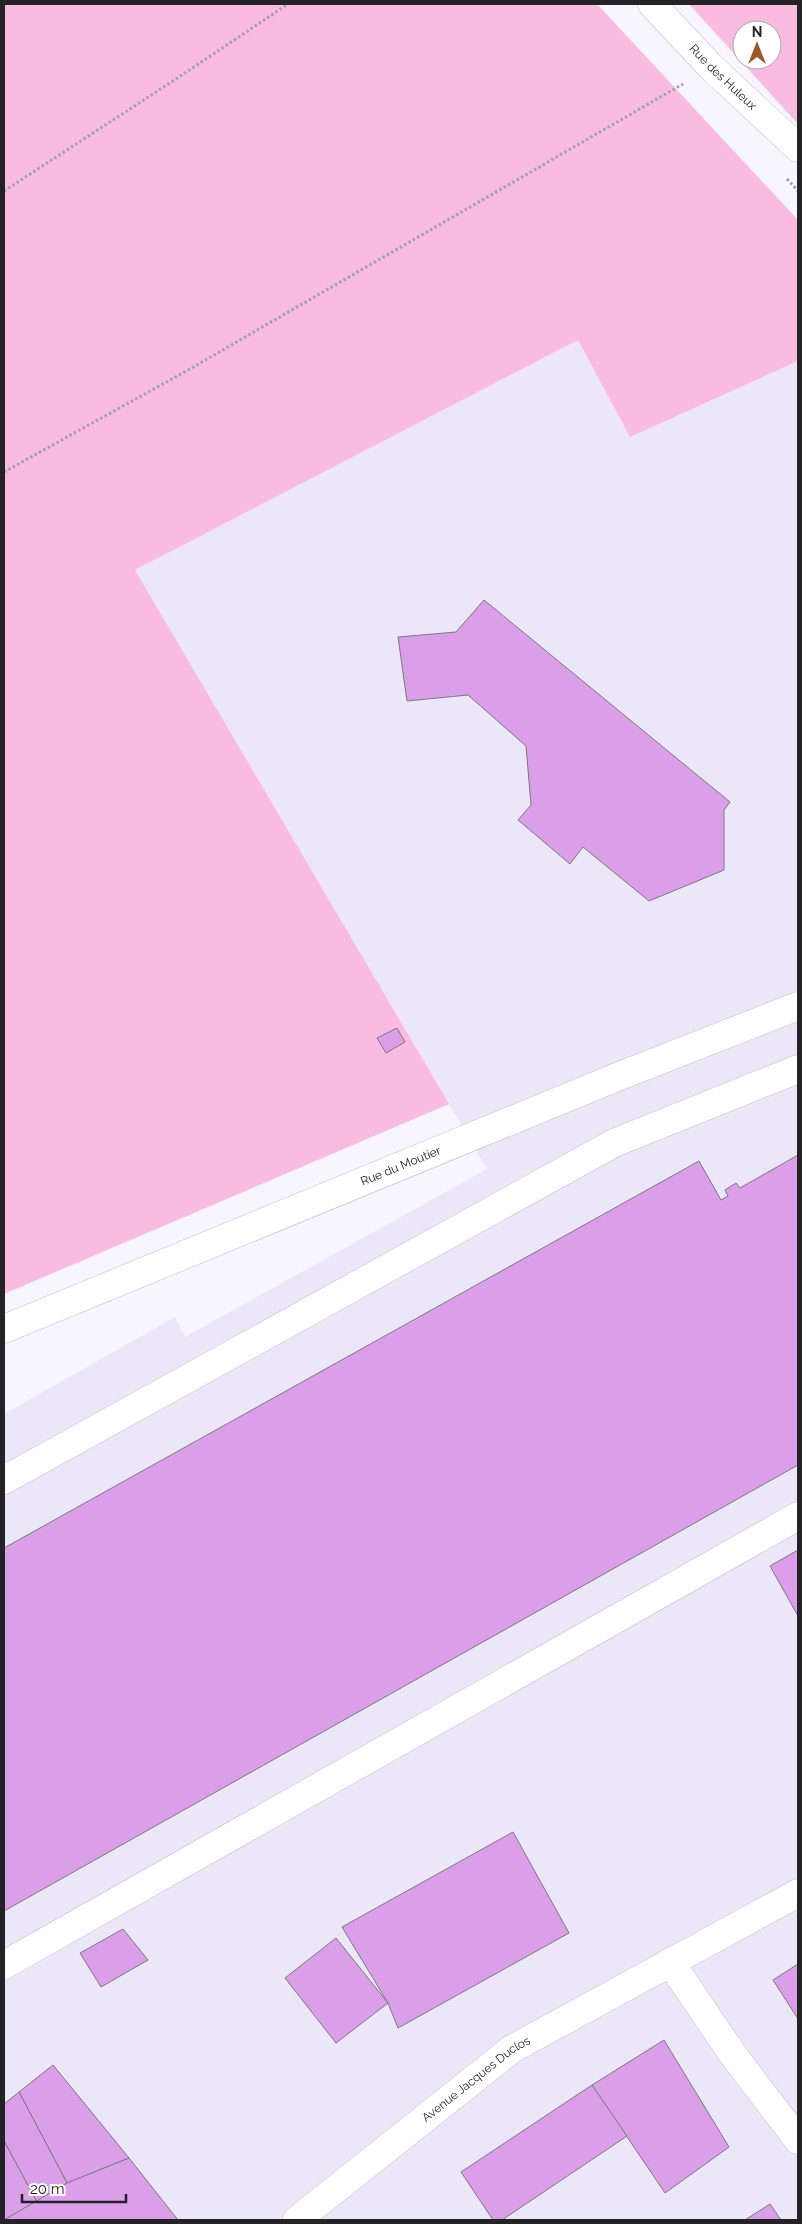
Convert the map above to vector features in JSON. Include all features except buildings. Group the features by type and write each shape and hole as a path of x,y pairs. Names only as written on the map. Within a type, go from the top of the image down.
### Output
{"street":[{"name":"Rue des Huleux","path":"652,4 711,67 798,148"},
{"name":"Rue du Moutier","path":"4,1328 608,1080 798,1006"},
{"path":"4,1480 614,1143 798,1069"},
{"path":"4,1965 798,1516"},
{"name":"Avenue Jacques Duclos","path":"297,2220 512,2049 798,1893"},
{"path":"670,1962 734,2056 798,2140"}],"path":[{"path":"4,191 288,4"},
{"path":"4,472 188,370 711,67"}],"shaded area":[{"path":"4,4 597,4 798,220 798,361 630,437 578,340 135,570 449,1104 4,1294"},
{"path":"689,4 798,4 798,124 749,70 782,70 782,20 732,20 732,51"},
{"path":"578,340 630,437 798,361 798,2220 4,2220 4,1414 175,1317 185,1337 487,1169 135,570"}]}
